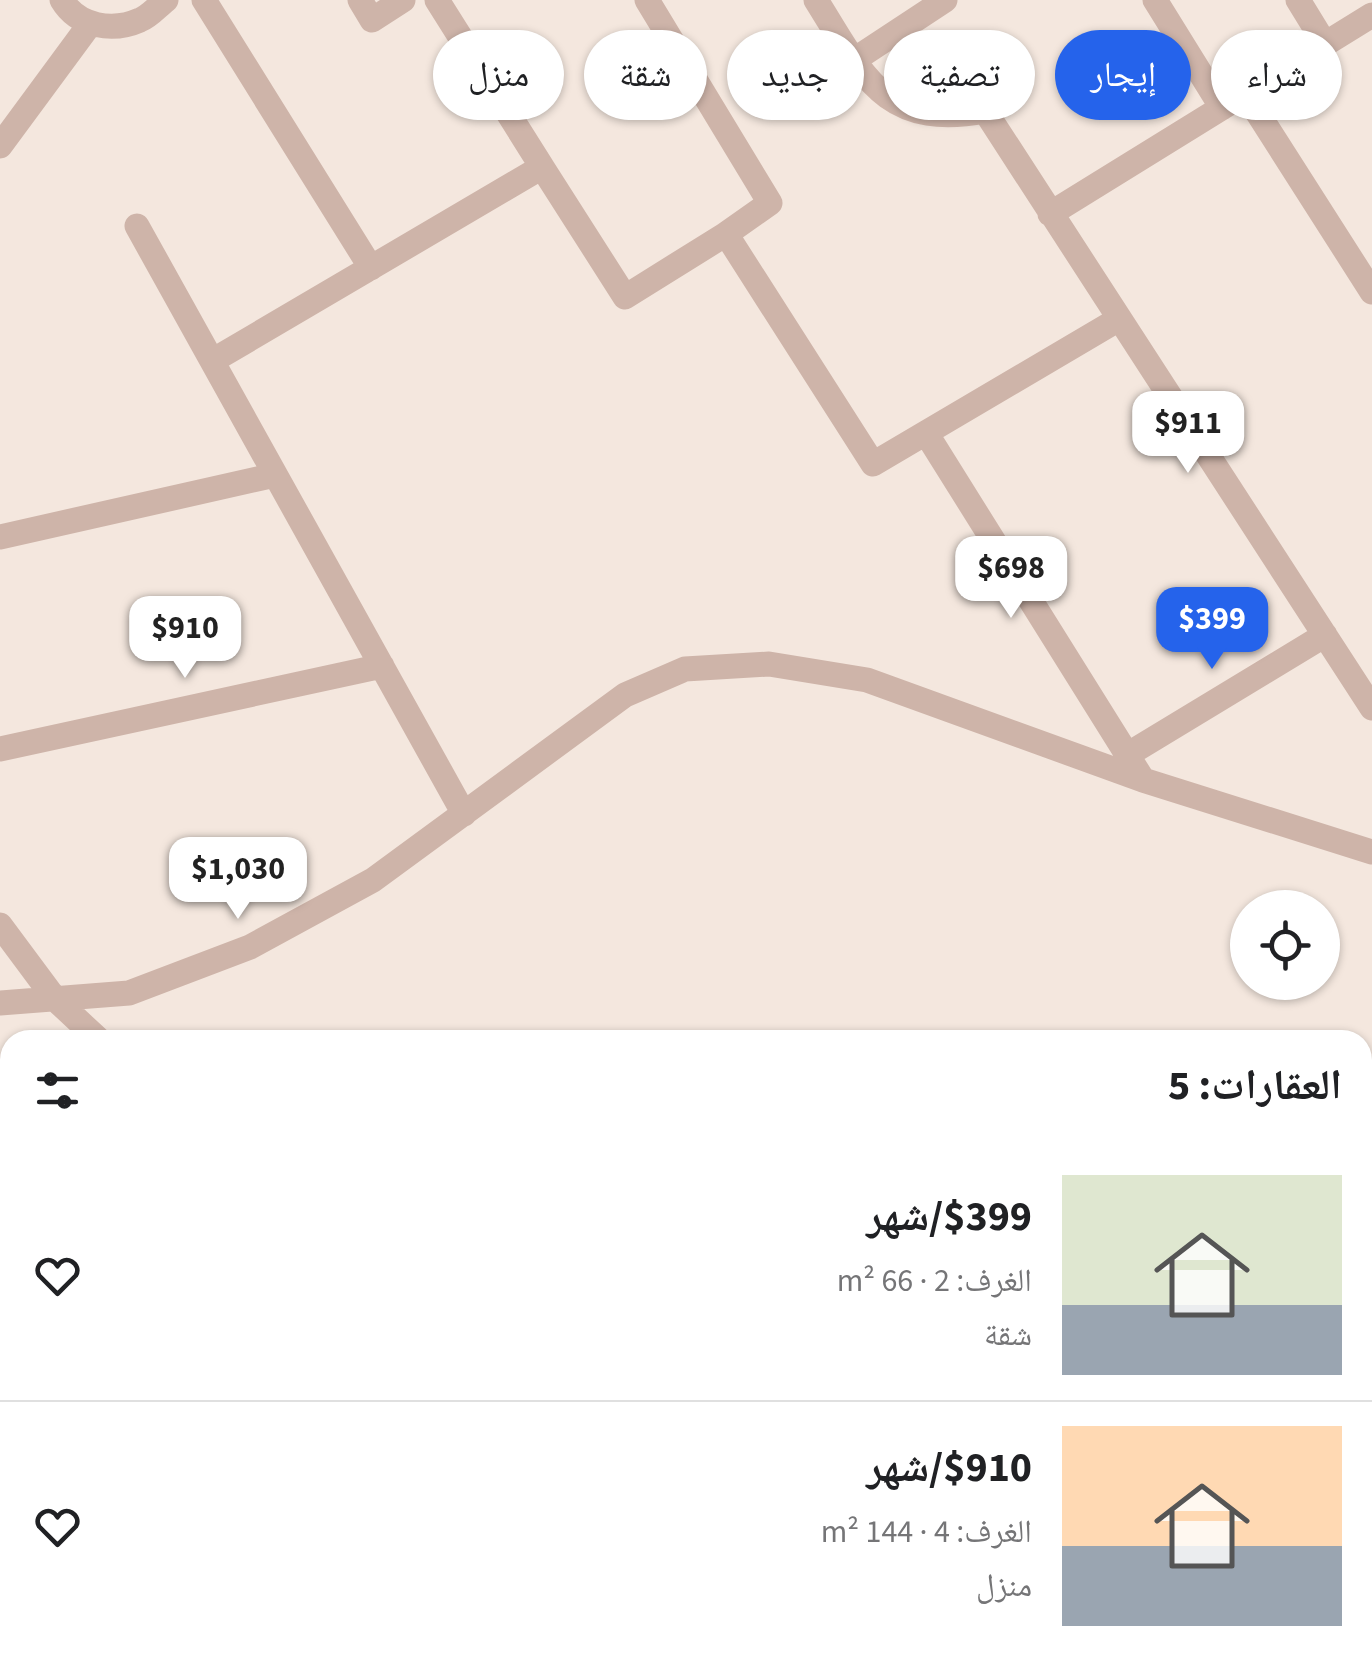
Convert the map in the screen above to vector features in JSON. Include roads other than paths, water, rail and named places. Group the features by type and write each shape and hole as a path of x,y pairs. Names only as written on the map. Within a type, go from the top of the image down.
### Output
{"street":[{"path":"62,0 90,24 115,27 143,19 166,0"},
{"path":"204,0 371,268"},
{"path":"360,0 372,20 403,0"},
{"path":"437,0 625,297 770,202 647,0"},
{"path":"816,0 835,30"},
{"path":"864,53 946,0"},
{"path":"1154,0 1211,91"},
{"path":"1298,0 1317,30"},
{"path":"1342,34 1372,15"},
{"path":"0,146 90,24"},
{"path":"864,71 891,102 914,112 952,118 985,111 1372,708"},
{"path":"1050,214 1211,115"},
{"path":"1263,120 1372,292"},
{"path":"212,361 542,167"},
{"path":"137,226 464,814"},
{"path":"726,234 873,464 1118,319"},
{"path":"926,432 1143,780"},
{"path":"0,537 275,475"},
{"path":"1127,755 1325,636"},
{"path":"0,1003 129,992 250,947 374,880 626,695 685,669 769,664 867,680 1143,780 1372,852"},
{"path":"0,749 382,666"},
{"path":"0,925 55,999 88,1030"}]}
